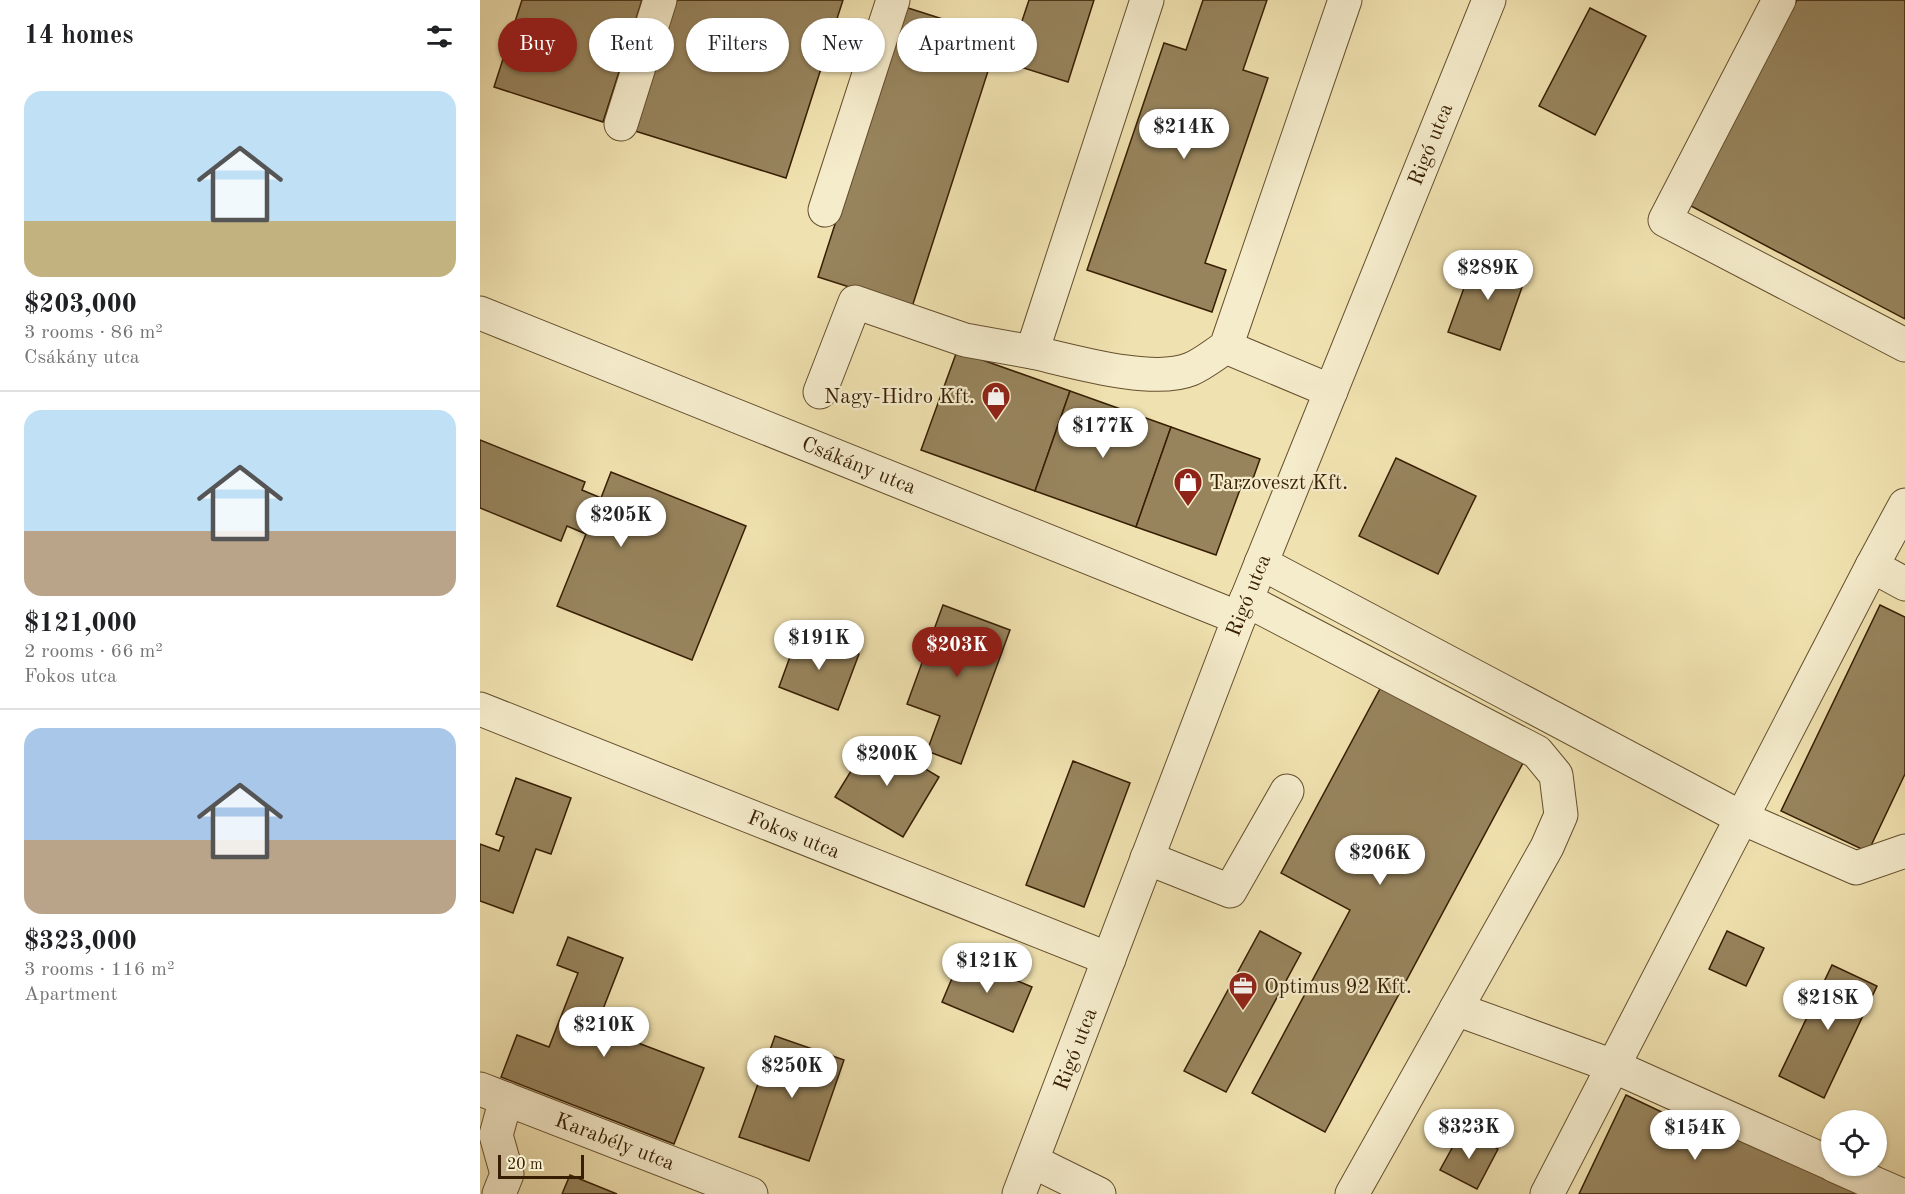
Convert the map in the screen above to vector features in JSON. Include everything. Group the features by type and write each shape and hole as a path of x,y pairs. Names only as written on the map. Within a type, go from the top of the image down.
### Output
{"street":[{"path":"621,124 660,0"},
{"path":"825,210 893,0"},
{"path":"1032,352 1147,0"},
{"path":"820,392 855,302 965,340 1083,364 1159,375 1190,370 1226,347 1345,0"},
{"name":"Rigó utca","path":"1019,1194 1242,609 1489,0"},
{"path":"1779,0 1665,220 1905,345"},
{"name":"Csákány utca","path":"480,313 1242,609 1537,752 1556,775 1561,814 1547,847 1352,1194"},
{"path":"1226,347 1331,391"},
{"path":"1547,1194 1905,505"},
{"path":"1261,563 1742,818 1856,868 1905,851"},
{"path":"1872,566 1905,584"},
{"name":"Fokos utca","path":"480,709 1109,959"},
{"path":"1148,858 1230,891 1287,791"},
{"path":"1456,1009 1613,1066 1821,1160"},
{"path":"493,1094 496,1135 507,1174 499,1194"},
{"name":"Karabély utca","path":"493,1094 750,1194"},
{"path":"1032,1161 1099,1194"},
{"path":"1858,1176 1899,1194"}],"building":[{"path":"522,0 642,0 636,18 589,18 589,72 619,72 603,122 494,87 499,72 577,72 577,18 516,18"},
{"path":"677,0 843,0 837,18 801,18 801,72 820,72 786,178 635,131 654,72 674,72 674,18 671,18"},
{"path":"1029,0 1094,0 1068,82 1036,72 1037,18 1023,18"},
{"path":"1203,0 1267,0 1243,70 1268,78 1205,263 1226,270 1212,312 1087,270 1164,43 1186,50"},
{"path":"1797,0 1905,0 1905,319 1689,205"},
{"path":"905,7 939,18 901,18"},
{"path":"1590,8 1646,36 1595,135 1539,106"},
{"path":"897,32 897,72 988,72 912,307 818,277"},
{"path":"1477,252 1528,270 1500,350 1448,332"},
{"name":"Nagy-Hidro Kft.","path":"957,351 1070,391 1035,491 921,450"},
{"path":"1070,391 1171,427 1136,527 1035,491"},
{"name":"Tarzoveszt Kft.","path":"1171,427 1260,459 1250,487 1242,484 1216,555 1136,527"},
{"path":"480,440 585,482 582,490 601,498 611,472 746,526 692,660 557,606 586,534 567,526 561,541 480,508"},
{"path":"1396,458 1476,496 1438,574 1359,536"},
{"path":"943,605 1010,630 961,764 927,751 940,716 907,704"},
{"path":"1880,605 1905,617 1905,774 1868,852 1781,811"},
{"path":"799,632 859,654 838,710 779,687"},
{"path":"1381,687 1523,763 1325,1132 1252,1093 1350,910 1281,873"},
{"path":"872,737 939,777 903,837 835,797"},
{"path":"1073,761 1130,783 1084,907 1026,885"},
{"path":"516,778 571,798 551,854 536,849 513,913 480,901 480,844 499,851 504,837 496,834"},
{"name":"Optimus 92 Kft.","path":"1260,931 1301,953 1226,1092 1184,1071"},
{"path":"1727,931 1764,948 1746,986 1709,969"},
{"path":"568,937 623,958 596,1027 704,1068 674,1144 501,1077 517,1035 549,1047 578,973 557,965"},
{"path":"961,957 1032,987 1013,1032 942,1002"},
{"path":"1832,965 1877,986 1824,1098 1779,1076"},
{"path":"775,1036 844,1060 809,1161 739,1137"},
{"path":"1626,1095 1716,1138 1722,1125 1821,1172 1821,1176 1830,1176 1868,1194 1579,1194"},
{"path":"1462,1130 1498,1149 1477,1189 1440,1170"},
{"path":"570,1175 617,1194 562,1194"}],"place":[{"name":"Nagy-Hidro Kft.","path":"996,422"},
{"name":"Tarzoveszt Kft.","path":"1188,508"},
{"name":"Optimus 92 Kft.","path":"1243,1012"}]}
